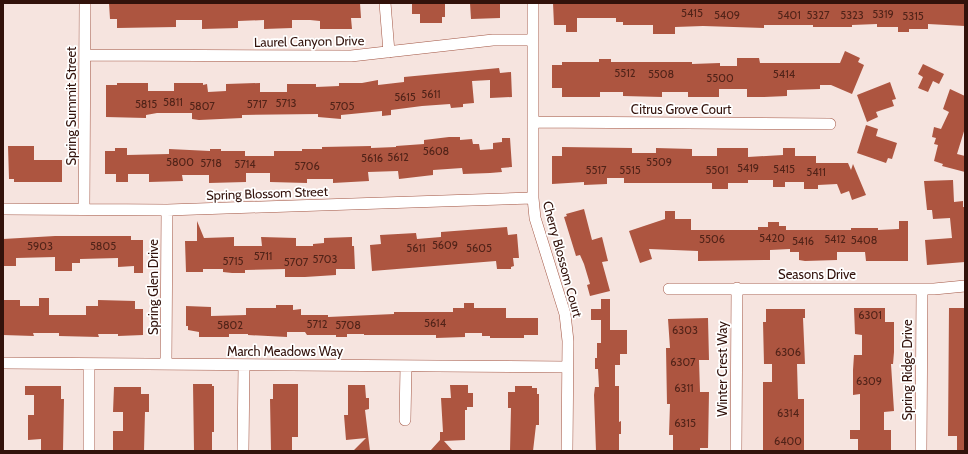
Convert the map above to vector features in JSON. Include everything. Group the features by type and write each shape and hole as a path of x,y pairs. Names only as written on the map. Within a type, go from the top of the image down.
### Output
{"street":[{"name":"Spring Summit Street","path":"84,209 85,3"},
{"path":"385,3 389,52"},
{"name":"Cherry Blossom Court","path":"533,3 533,198 535,218 559,288 565,314 567,367 567,451"},
{"name":"Laurel Canyon Drive","path":"85,55 333,57 493,40 533,40"},
{"name":"Citrus Grove Court","path":"533,122 830,124"},
{"name":"Spring Blossom Street","path":"3,209 167,210 533,198"},
{"name":"Spring Glen Drive","path":"166,364 167,210"},
{"name":"Seasons Drive","path":"669,288 922,289 965,286"},
{"name":"Winter Crest Way","path":"736,451 737,288"},
{"name":"Spring Ridge Drive","path":"921,451 922,289"},
{"name":"March Meadows Way","path":"3,363 567,367"},
{"path":"89,364 89,451"},
{"path":"243,451 244,365"},
{"path":"405,420 406,366"}],"building":[{"path":"109,3 360,3 361,18 351,18 352,29 320,29 320,21 310,20 292,20 292,28 264,29 264,20 238,21 238,28 202,29 202,20 176,20 176,27 117,28 117,19 110,19"},
{"path":"412,3 445,3 445,17 442,17 442,23 420,23 420,14 412,14"},
{"path":"470,3 500,3 500,18 471,19"},
{"path":"553,3 965,3 965,26 928,24 928,29 909,29 909,32 898,32 898,27 877,27 877,24 852,25 852,27 813,27 813,25 764,25 764,28 703,26 675,27 675,34 653,34 653,25 623,25 623,22 616,22 616,18 577,18 577,32 566,32 566,25 554,25"},
{"path":"845,51 860,58 858,62 864,65 852,94 831,85 820,85 820,89 787,90 787,96 747,97 747,89 719,89 719,97 688,97 688,92 662,92 662,97 623,96 623,92 600,92 600,97 562,97 562,88 552,88 552,65 562,65 562,62 599,62 599,59 611,59 611,62 692,62 692,64 720,63 720,66 737,66 737,58 759,58 760,63 840,63"},
{"path":"923,64 944,74 939,84 933,81 928,92 918,88 923,77 918,74"},
{"path":"499,68 500,73 511,72 512,97 490,98 490,80 472,81 474,103 463,104 463,107 451,108 450,104 422,106 391,110 391,115 382,116 382,111 341,115 341,119 318,117 318,114 242,115 242,118 199,120 192,119 192,113 157,113 146,115 146,118 106,117 106,85 117,85 117,83 148,83 148,91 174,91 174,83 203,83 203,85 207,84 208,92 226,91 226,84 260,83 260,92 287,92 287,84 316,84 316,87 339,86 339,83 362,83 378,80 378,85 404,82 404,77"},
{"path":"890,82 896,99 892,100 894,106 876,112 878,117 867,122 857,95"},
{"path":"950,89 965,96 965,128 957,154 965,156 965,172 942,166 943,164 934,161 938,145 934,144 936,138 932,137 934,127 941,129 949,112 943,109"},
{"path":"866,125 878,129 876,136 897,143 892,159 888,158 886,163 857,153"},
{"path":"460,137 460,140 472,139 473,144 479,144 480,150 493,149 493,143 502,142 502,138 510,138 512,167 501,168 502,172 490,173 463,174 462,168 433,170 433,175 399,179 398,171 368,172 369,181 333,183 333,179 307,179 307,183 270,182 270,173 246,173 246,182 209,183 209,175 182,175 183,181 149,182 149,174 128,174 128,182 116,182 116,174 105,174 105,151 115,151 115,148 127,148 127,155 169,154 169,149 210,151 210,149 221,149 221,151 245,151 245,156 274,156 274,151 302,151 302,149 322,149 322,147 396,147 424,144 424,140"},
{"path":"8,146 34,146 34,160 62,160 62,182 14,182 14,179 9,179"},
{"path":"562,147 632,148 632,153 656,153 656,148 692,149 692,156 717,156 717,148 748,148 748,157 783,155 783,148 795,148 795,156 816,156 816,163 848,163 851,170 853,164 866,195 852,200 849,191 841,194 837,184 818,185 818,189 804,189 804,182 785,182 785,187 773,187 773,180 748,180 748,183 728,183 728,189 712,189 712,183 624,183 624,178 607,178 607,184 584,185 584,182 552,184 552,156 562,156"},
{"path":"953,180 954,202 963,201 963,207 965,207 965,262 927,265 925,240 952,238 950,218 933,219 932,210 927,210 924,181"},
{"path":"584,209 592,240 602,237 608,261 602,262 610,291 590,296 587,285 590,284 584,264 580,255 576,256 564,217 567,216 566,214"},
{"path":"665,211 675,211 675,219 691,219 691,230 758,230 758,227 768,227 768,222 779,222 779,226 786,226 786,230 851,230 851,228 878,228 878,230 899,229 899,221 908,221 908,261 866,261 865,252 837,252 837,260 805,261 799,260 799,252 790,252 790,249 770,250 770,260 698,261 698,251 649,249 652,259 640,263 629,231 665,219"},
{"path":"197,221 204,238 234,237 234,246 262,246 261,237 296,238 296,246 313,246 313,244 324,243 324,238 352,237 355,269 336,269 336,275 305,277 285,277 285,269 245,270 245,273 223,272 223,269 203,269 203,272 186,272 185,241 197,241"},
{"path":"507,227 508,235 517,234 519,258 513,258 514,266 511,267 511,269 497,269 496,261 372,271 370,245 381,244 380,235 416,233 417,239 441,237 441,232"},
{"path":"55,236 131,236 131,240 143,240 143,273 134,273 134,266 118,267 118,258 80,259 80,263 72,263 72,271 55,271 55,257 16,258 16,266 3,266 3,239"},
{"path":"39,298 49,298 49,315 86,315 86,306 98,306 98,300 135,301 135,309 143,309 143,335 118,336 118,334 98,334 99,337 59,336 59,333 33,333 34,336 3,335 3,300 20,300 20,306 39,306"},
{"path":"601,299 610,299 610,330 627,330 627,354 620,354 620,365 615,365 615,386 619,386 619,422 621,421 619,451 596,451 594,395 595,387 599,387 598,369 595,369 595,358 597,358 597,343 601,343 601,320 591,320 591,309 601,309"},
{"path":"464,303 474,303 474,308 506,308 506,318 538,318 538,335 524,335 524,338 490,338 490,336 482,336 482,333 465,333 465,337 436,338 436,335 347,334 347,337 336,337 336,335 307,335 305,332 287,332 287,337 229,334 229,337 199,337 199,332 188,330 188,326 186,326 186,306 211,307 211,316 246,315 246,308 276,308 276,305 293,305 293,310 301,309 301,315 328,315 328,317 394,314 394,312 453,312 453,308 464,308"},
{"path":"854,308 885,308 885,322 894,322 894,352 893,364 891,364 894,411 884,412 884,430 891,430 891,451 858,451 858,439 850,439 850,430 860,430 860,394 853,395 853,370 854,355 862,355 862,335 855,334"},
{"path":"949,308 965,308 965,451 957,451 957,436 948,436"},
{"path":"766,309 805,309 805,318 803,318 805,364 797,364 798,399 804,399 804,451 763,451 763,382 772,382 772,364 764,364 763,322 766,322"},
{"path":"708,318 709,360 699,360 700,392 709,392 708,448 700,448 700,451 673,451 673,435 669,435 670,404 667,404 666,348 670,348 668,319"},
{"path":"193,384 212,384 212,386 214,386 214,432 212,432 212,451 194,451"},
{"path":"273,384 298,384 298,437 292,437 292,451 271,451 270,399 273,399"},
{"path":"348,385 365,385 366,398 369,398 369,409 365,410 370,451 353,451 366,438 346,440 344,415 348,415"},
{"path":"450,385 468,385 468,393 473,393 473,407 467,407 467,410 465,410 465,440 444,441 453,451 430,451 440,440 440,432 443,432 441,398 451,398"},
{"path":"25,386 61,386 61,399 64,399 63,451 41,451 41,439 28,440 28,415 34,415 34,395 25,395"},
{"path":"515,386 532,386 532,388 537,388 537,394 539,394 539,425 536,425 533,451 510,451 511,408 508,408 508,392 515,392"},
{"path":"114,387 141,387 141,394 149,394 149,412 145,412 144,451 113,451 113,431 123,431 123,412 113,412"}]}
